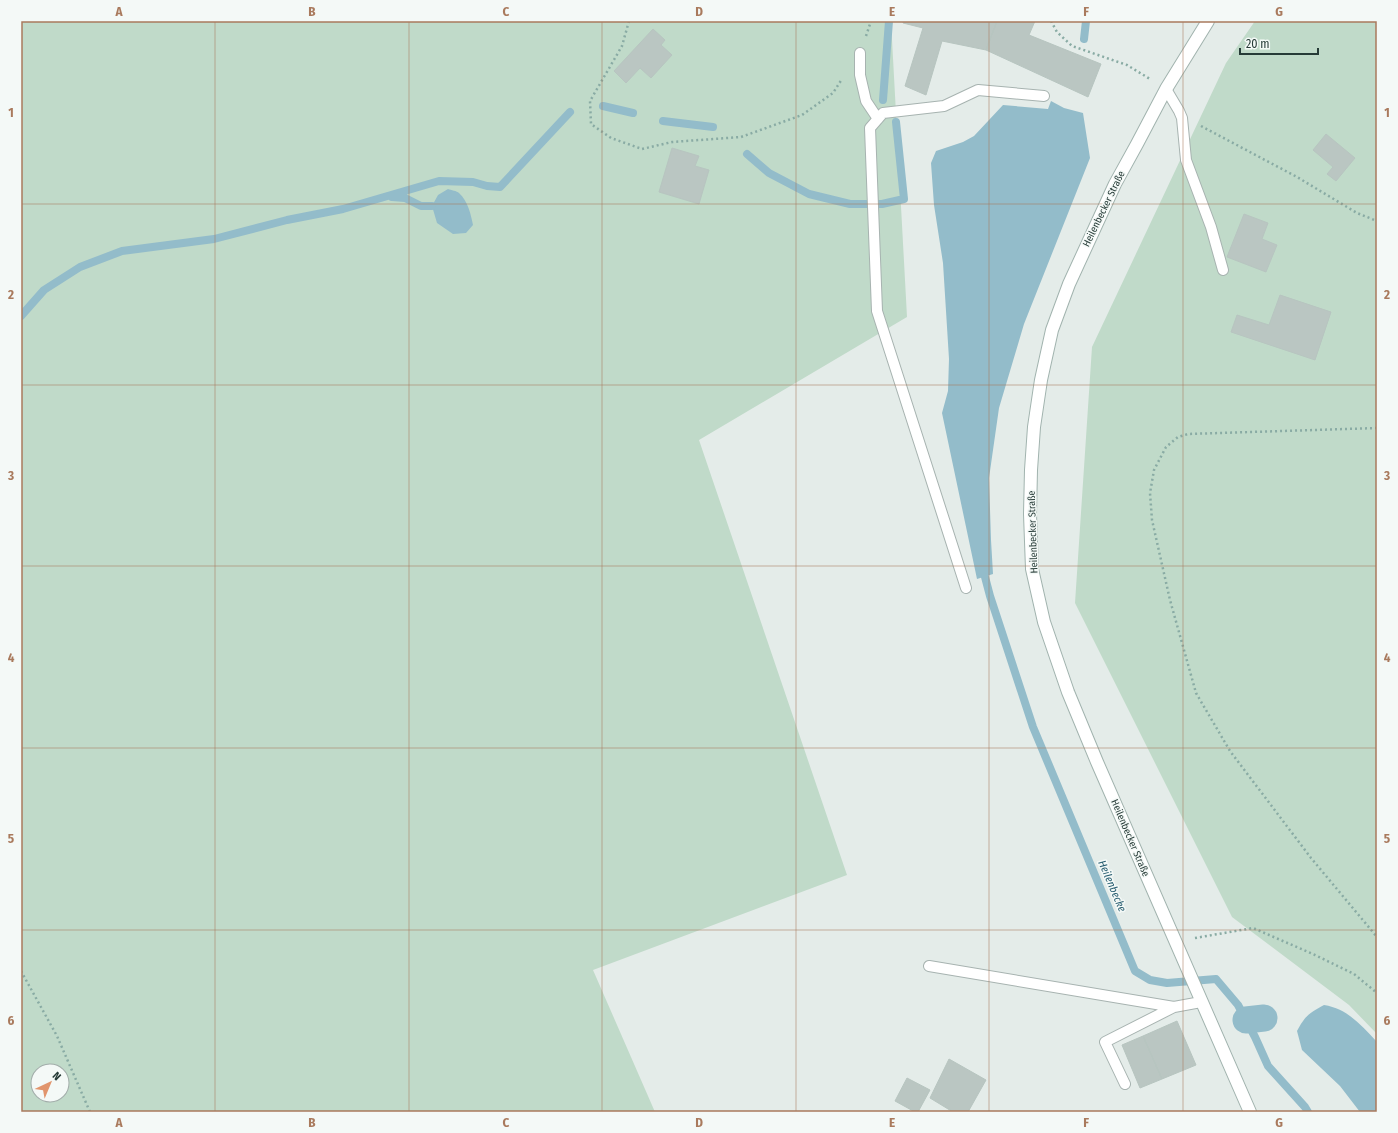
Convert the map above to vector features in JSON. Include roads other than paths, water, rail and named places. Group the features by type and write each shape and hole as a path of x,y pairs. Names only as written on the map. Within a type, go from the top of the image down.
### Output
{"main road":[{"name":"Heilenbecker Straße","path":"1208,21 1166,89 1119,178 1069,284 1052,330 1041,380 1034,427 1030,514 1032,569 1046,629 1068,692 1175,942 1250,1112"}],"lane":[{"path":"860,53 860,75 866,101 878,119"},
{"path":"1166,89 1182,118 1186,160 1211,227 1223,270"},
{"path":"966,588 877,311 870,128 883,113 944,106 978,90 1044,96"},
{"path":"929,966 1174,1007"},
{"path":"1125,1084 1105,1042 1174,1007 1200,999"}],"water":[{"path":"1051,101 1064,108 1083,113 1090,158 1024,324 999,408 989,478 993,574 977,579 942,413 948,391 949,359 943,263 934,205 931,163 936,151 963,142 974,136 1003,105 1048,109"},
{"path":"448,189 459,193 469,208 473,225 466,233 453,234 437,223 432,206 438,195"},
{"path":"1324,1005 1333,1007 1347,1014 1360,1024 1377,1042 1377,1112 1360,1112 1340,1086 1302,1050 1297,1031 1308,1015"}],"waterway":[{"path":"883,100 889,21"},
{"name":"Heilenbecke","path":"1084,39 1086,21"},
{"path":"603,106 633,113"},
{"path":"21,316 44,290 80,267 122,251 214,239 287,220 343,209 439,181 473,182 487,186 500,187 570,112"},
{"path":"663,121 713,127"},
{"path":"747,154 769,173 809,194 850,204 882,204 904,199 896,122"},
{"path":"392,197 405,198 421,206 432,206"},
{"name":"Heilenbecke","path":"985,577 1033,727 1135,971 1150,980 1167,983 1216,979 1238,1005 1268,1066 1308,1112"},
{"path":"1246,1020 1264,1018"}]}
